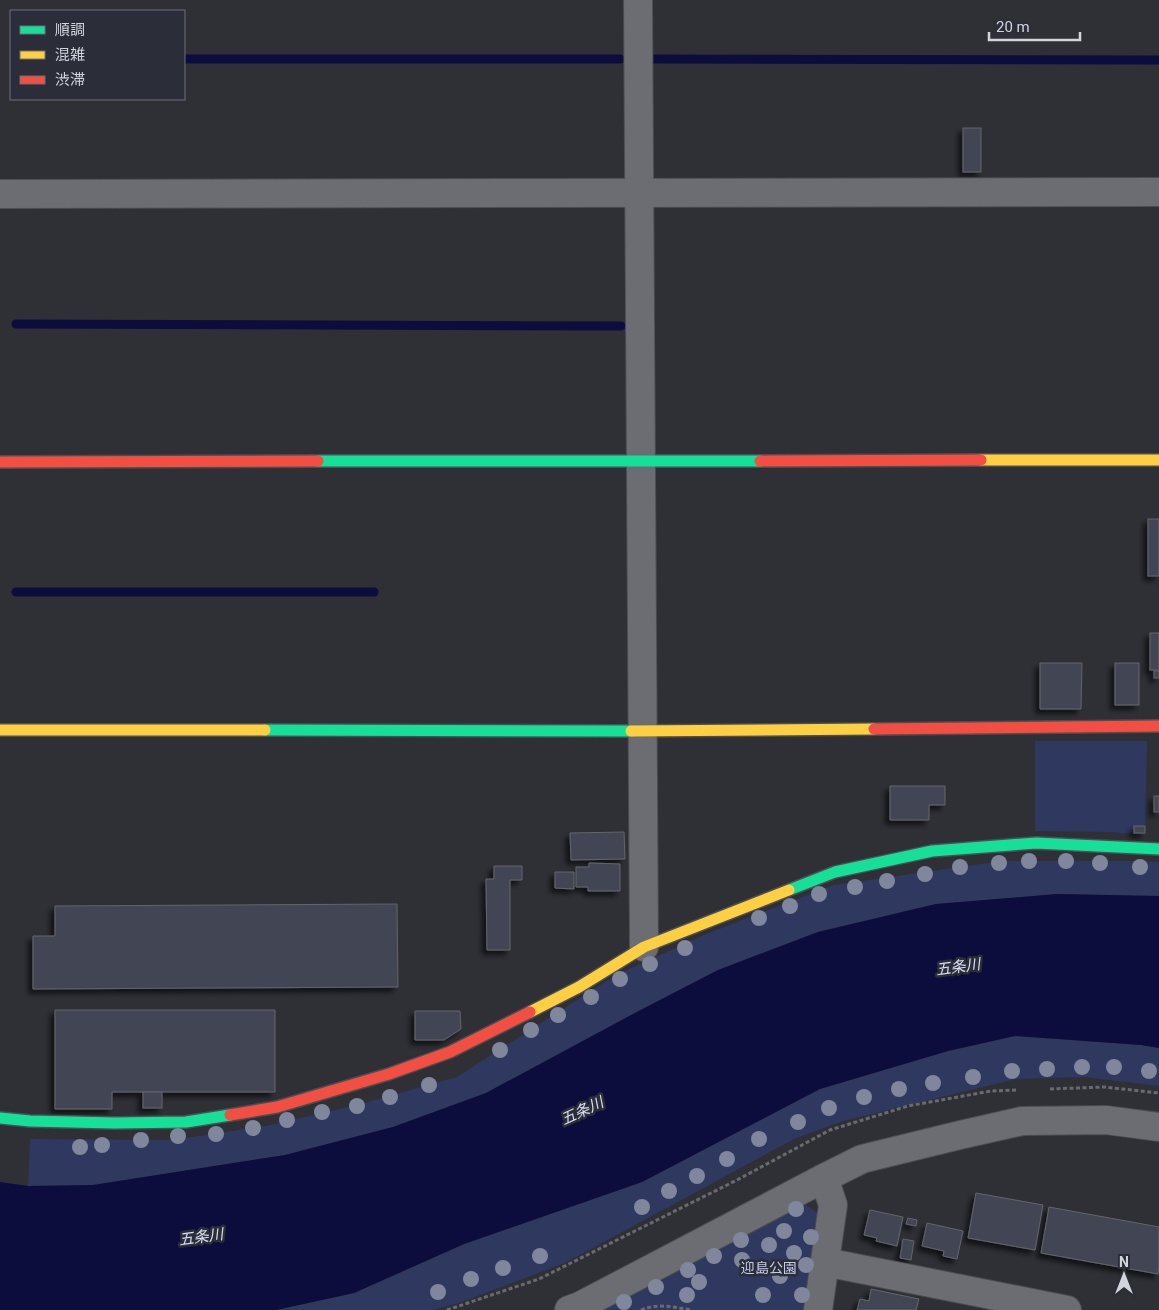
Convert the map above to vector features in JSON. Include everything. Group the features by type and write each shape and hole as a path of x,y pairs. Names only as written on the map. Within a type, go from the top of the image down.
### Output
{"street":[{"path":"638,0 644,947"},
{"path":"0,194 1159,192"},
{"path":"0,462 1159,460"},
{"path":"0,730 642,731 1159,726"},
{"path":"0,1118 39,1122 186,1122 277,1107 389,1074 450,1052 579,988 644,947 713,918 835,872 932,851 1036,843 1159,849"},
{"path":"569,1310 589,1302 862,1159 1022,1121 1106,1120 1159,1128"},
{"path":"818,1310 833,1205 824,1178"},
{"path":"825,1262 1061,1309"}],"path":[{"path":"640,1310 664,1306 691,1310"}],"green space":[{"path":"1035,741 1147,741 1145,835 1110,832 1035,831"},
{"path":"1002,861 1159,862 1159,896 1057,894 936,904 818,932 718,970 486,1093 393,1127 285,1155 93,1185 28,1186 30,1139 172,1140 266,1126 357,1105 457,1077 616,975 706,934 834,885"},
{"path":"1015,1036 1159,1048 1159,1086 1084,1077 1016,1079 843,1121 794,1139 565,1263 459,1303 432,1310 276,1310 354,1293 464,1244 642,1182 820,1089 948,1051"},
{"name":"迎島公園","path":"800,1201 819,1214 805,1310 596,1310"}],"water":[{"name":"五条川","path":"1057,894 1159,896 1159,1048 1015,1036 948,1051 820,1089 642,1182 464,1244 354,1293 276,1310 0,1310 0,1182 28,1186 93,1185 285,1155 393,1127 486,1093 718,970 818,932 936,904"}],"building":[{"path":"963,128 981,128 981,172 963,172"},
{"path":"1148,519 1159,519 1159,576 1148,576"},
{"path":"1150,633 1159,633 1159,670 1150,670"},
{"path":"1040,663 1082,663 1081,709 1040,709"},
{"path":"1115,663 1139,663 1139,705 1115,705"},
{"path":"1154,671 1159,671 1159,678 1154,678"},
{"path":"890,786 945,786 945,805 929,805 929,820 890,820"},
{"path":"1154,796 1159,796 1159,812 1154,812"},
{"path":"1134,826 1145,826 1145,833 1134,833"},
{"path":"624,832 625,859 571,860 570,833"},
{"path":"589,863 620,864 620,891 588,891 588,887 576,887 576,867 589,867"},
{"path":"494,866 522,866 522,880 510,880 510,950 487,950 486,879 494,879"},
{"path":"555,872 574,872 574,889 555,888"},
{"path":"397,904 398,987 33,989 33,936 55,936 55,906"},
{"path":"55,1010 275,1010 275,1092 112,1092 112,1109 55,1109"},
{"path":"415,1011 460,1011 461,1029 444,1040 415,1040"},
{"path":"143,1092 162,1092 162,1108 143,1108"},
{"path":"976,1193 1043,1205 1035,1250 968,1238"},
{"path":"1049,1207 1159,1227 1158,1274 1041,1253"},
{"path":"870,1210 903,1217 897,1246 876,1241 877,1238 864,1235"},
{"path":"908,1218 917,1220 916,1226 906,1224"},
{"path":"927,1223 963,1231 957,1259 943,1256 944,1251 922,1246"},
{"path":"903,1239 914,1241 911,1260 900,1258"},
{"path":"871,1289 919,1299 916,1310 857,1310 860,1299 869,1301"}],"waterway":[{"path":"185,59 620,59"},
{"path":"654,59 1159,60"},
{"path":"16,324 621,326"},
{"path":"16,592 374,592"}],"traffic: fast":[{"path":"318,461 760,461"},
{"path":"265,730 631,731"},
{"path":"789,890 835,872 932,851 1036,843 1159,849"},
{"path":"0,1118 30,1121 114,1123 186,1122 230,1115"}],"traffic: slow":[{"path":"981,460 1159,460"},
{"path":"631,731 874,729"},
{"path":"0,730 265,730"},
{"path":"530,1012 579,987 644,947 789,890"}],"traffic: jam":[{"path":"760,461 981,460"},
{"path":"0,462 318,461"},
{"path":"874,729 1159,726"},
{"path":"230,1115 277,1107 389,1074 450,1052 530,1012"}]}
